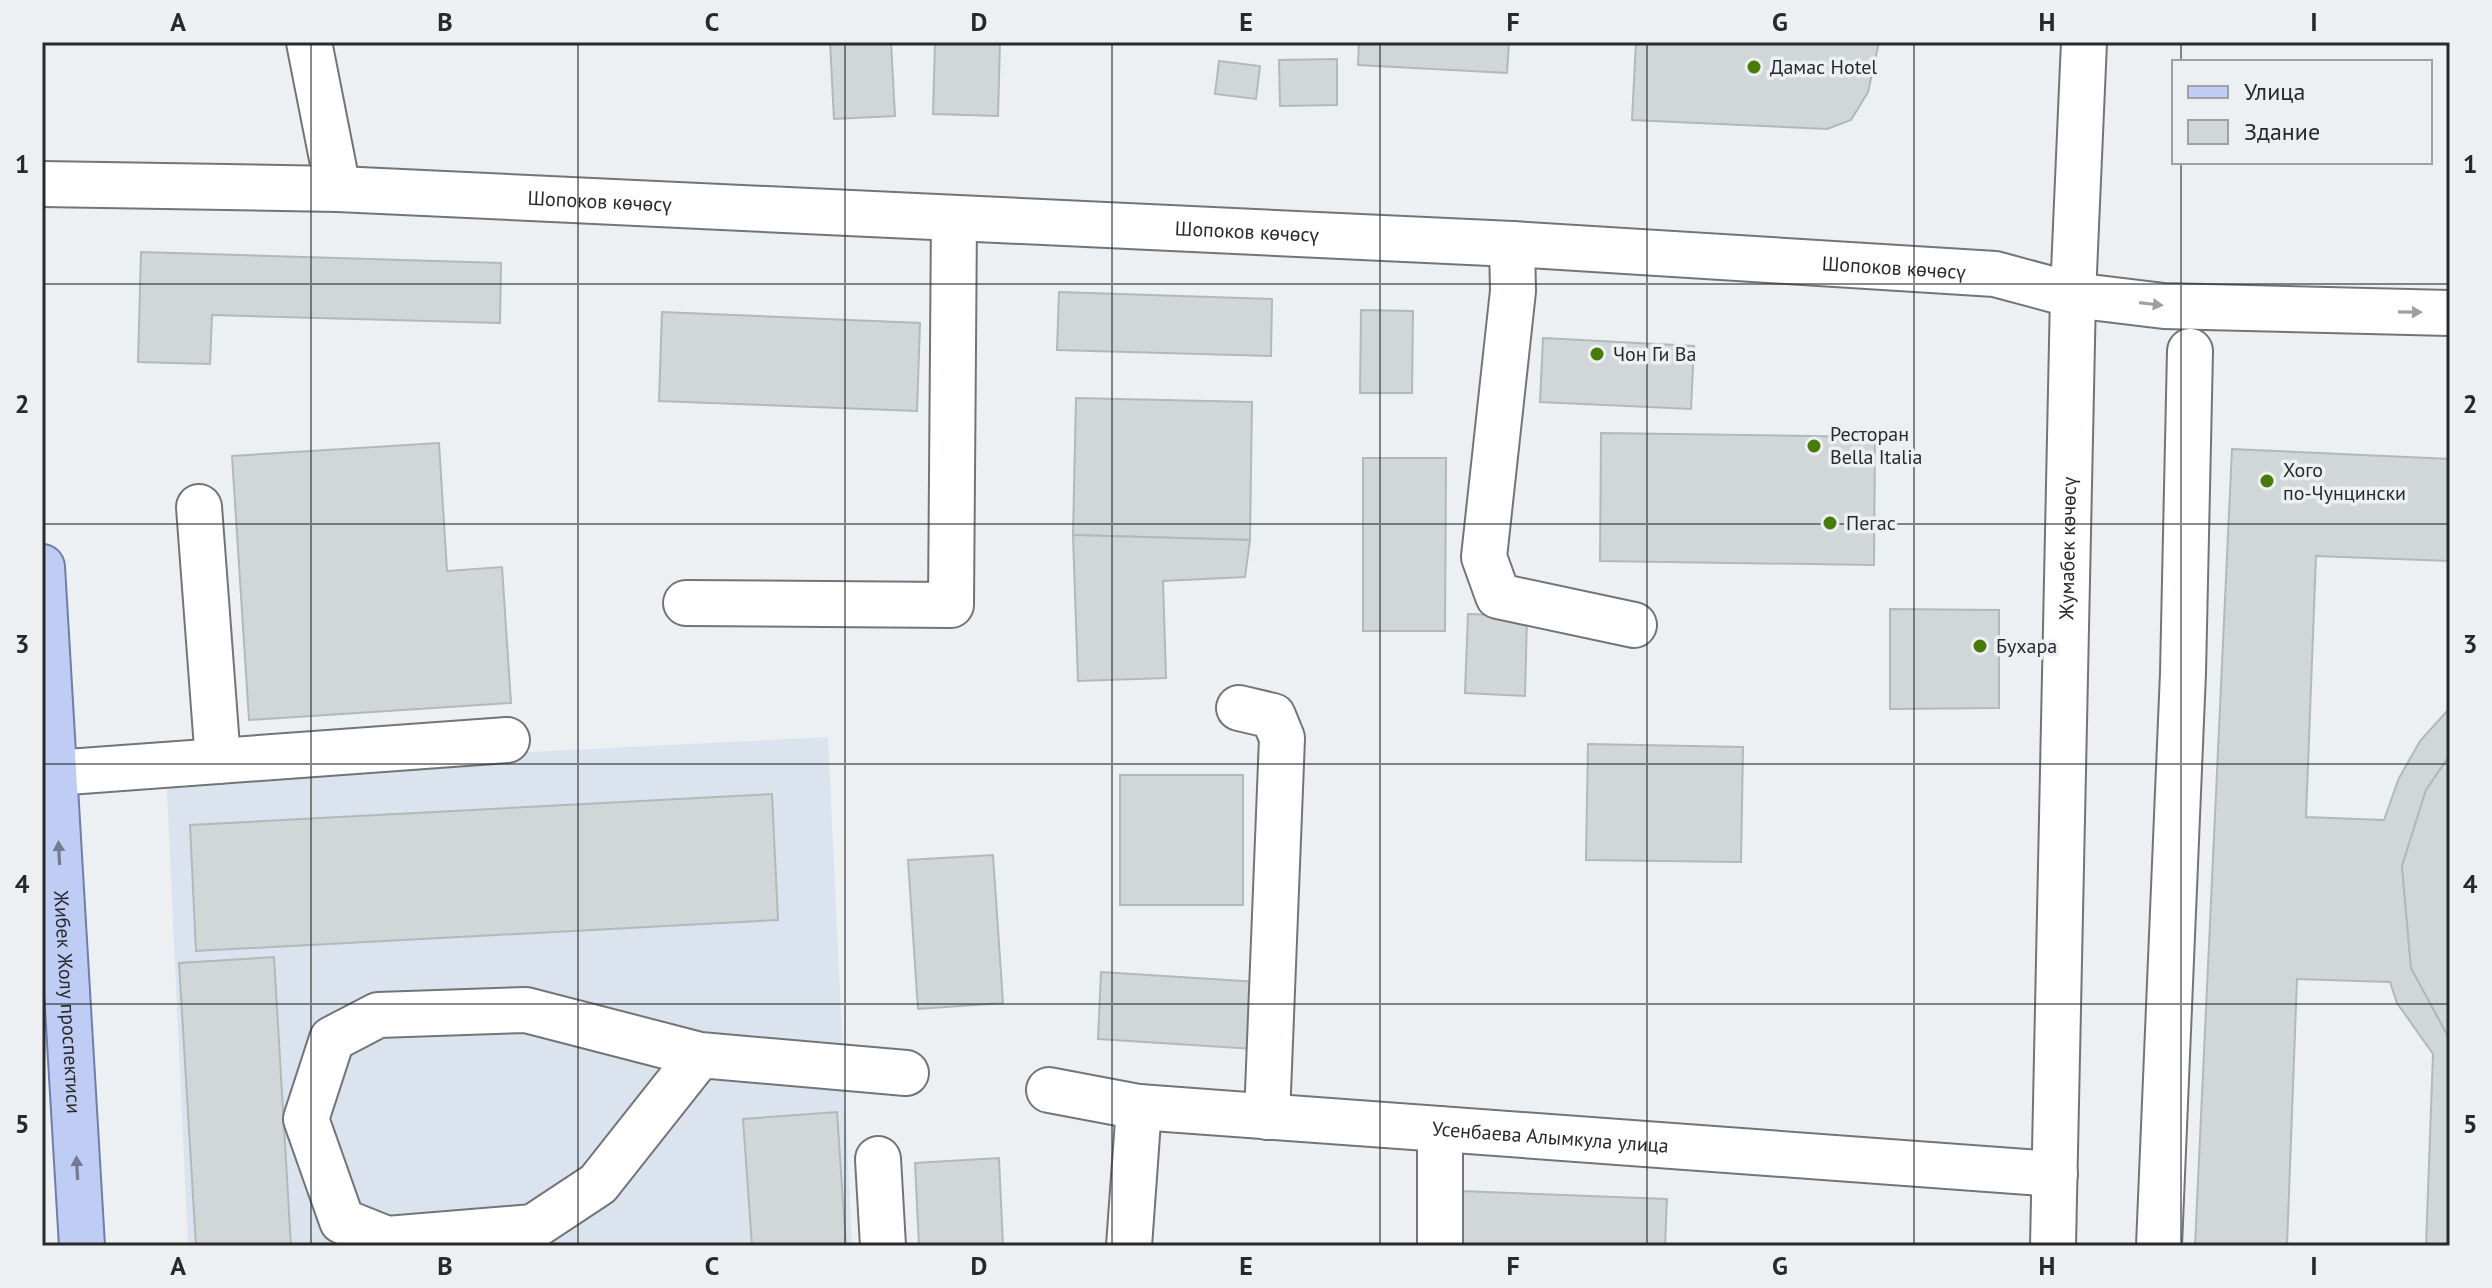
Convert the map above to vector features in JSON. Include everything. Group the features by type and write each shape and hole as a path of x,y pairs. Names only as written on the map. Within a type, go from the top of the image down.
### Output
{"main road":[{"name":"Жибек Жолу проспектиси","path":"42,567 82,1246"}],"street":[{"path":"309,42 338,189"},
{"name":"Жумабек көчөсү","path":"2053,1246 2073,295 2084,42"},
{"name":"Шопоков көчөсү","path":"42,184 338,189 1512,244 1995,274 2073,295 2164,306 2450,313"},
{"path":"686,603 951,605 954,218"},
{"path":"1512,244 1513,291 1484,557 1498,596 1634,625"},
{"path":"2159,1246 2183,673 2190,351"},
{"path":"199,507 218,761"},
{"path":"1239,708 1273,716 1282,738 1267,1117"},
{"path":"54,773 507,740"},
{"path":"700,1055 598,1184 533,1227 387,1239 342,1221 306,1119 332,1039 378,1015 526,1010 700,1055 906,1073"},
{"name":"Усенбаева Алымкула улица","path":"1049,1090 1139,1107 2055,1174"},
{"path":"1129,1246 1139,1107"},
{"path":"1440,1129 1440,1246"},
{"path":"878,1159 883,1246"}],"shaded area":[{"path":"828,737 852,1246 188,1246 166,770"}],"building":[{"path":"830,42 891,42 895,116 834,119"},
{"path":"935,42 1000,42 998,116 933,114"},
{"path":"1359,42 1509,42 1507,73 1358,65"},
{"name":"Дамас Hotel","path":"1636,42 1879,42 1868,92 1851,120 1827,129 1632,120"},
{"path":"1337,59 1337,105 1280,106 1279,60"},
{"path":"1219,61 1260,66 1256,99 1215,94"},
{"path":"141,252 501,263 500,323 212,315 210,364 138,362"},
{"path":"1059,292 1272,299 1271,356 1057,350"},
{"path":"1361,310 1413,311 1412,393 1360,393"},
{"path":"662,312 920,323 917,411 659,401"},
{"path":"1543,338 1694,346 1691,409 1540,402"},
{"path":"1076,398 1252,402 1250,540 1073,535"},
{"path":"1601,433 1875,437 1874,565 1600,561"},
{"path":"439,443 447,571 502,567 511,703 249,720 232,456"},
{"path":"2232,449 2450,459 2450,561 2316,556 2306,817 2384,820 2399,778 2420,741 2448,710 2450,662 2450,755 2426,790 2402,866 2411,968 2450,1040 2450,1246 2426,1246 2433,1054 2397,1003 2390,982 2297,979 2287,1246 2195,1246"},
{"path":"1363,458 1446,458 1445,631 1363,631"},
{"path":"1073,535 1250,540 1245,577 1163,581 1166,678 1078,681"},
{"path":"1890,609 1999,610 1999,708 1890,709"},
{"path":"1468,614 1527,616 1525,696 1465,693"},
{"path":"1588,744 1743,747 1741,862 1586,860"},
{"path":"2450,755 2450,1040 2411,968 2402,866 2426,790"},
{"path":"1120,775 1243,775 1243,905 1120,905"},
{"path":"772,794 778,920 196,951 190,825"},
{"path":"993,855 1003,1003 918,1009 908,860"},
{"path":"274,957 291,1246 196,1246 179,963"},
{"path":"1101,972 1258,982 1254,1049 1098,1039"},
{"path":"837,1112 846,1246 752,1246 743,1119"},
{"path":"999,1158 1003,1246 919,1246 915,1163"},
{"path":"1460,1191 1667,1199 1665,1246 1458,1246"}],"place":[{"name":"Дамас Hotel","path":"1754,67"},
{"name":"Чон Ги Ва","path":"1597,354"},
{"name":"Ресторан Bella Italia","path":"1814,446"},
{"name":"Хого по-Чунцински","path":"2267,481"},
{"name":"Пегас","path":"1830,523"},
{"name":"Бухара","path":"1980,646"}]}
